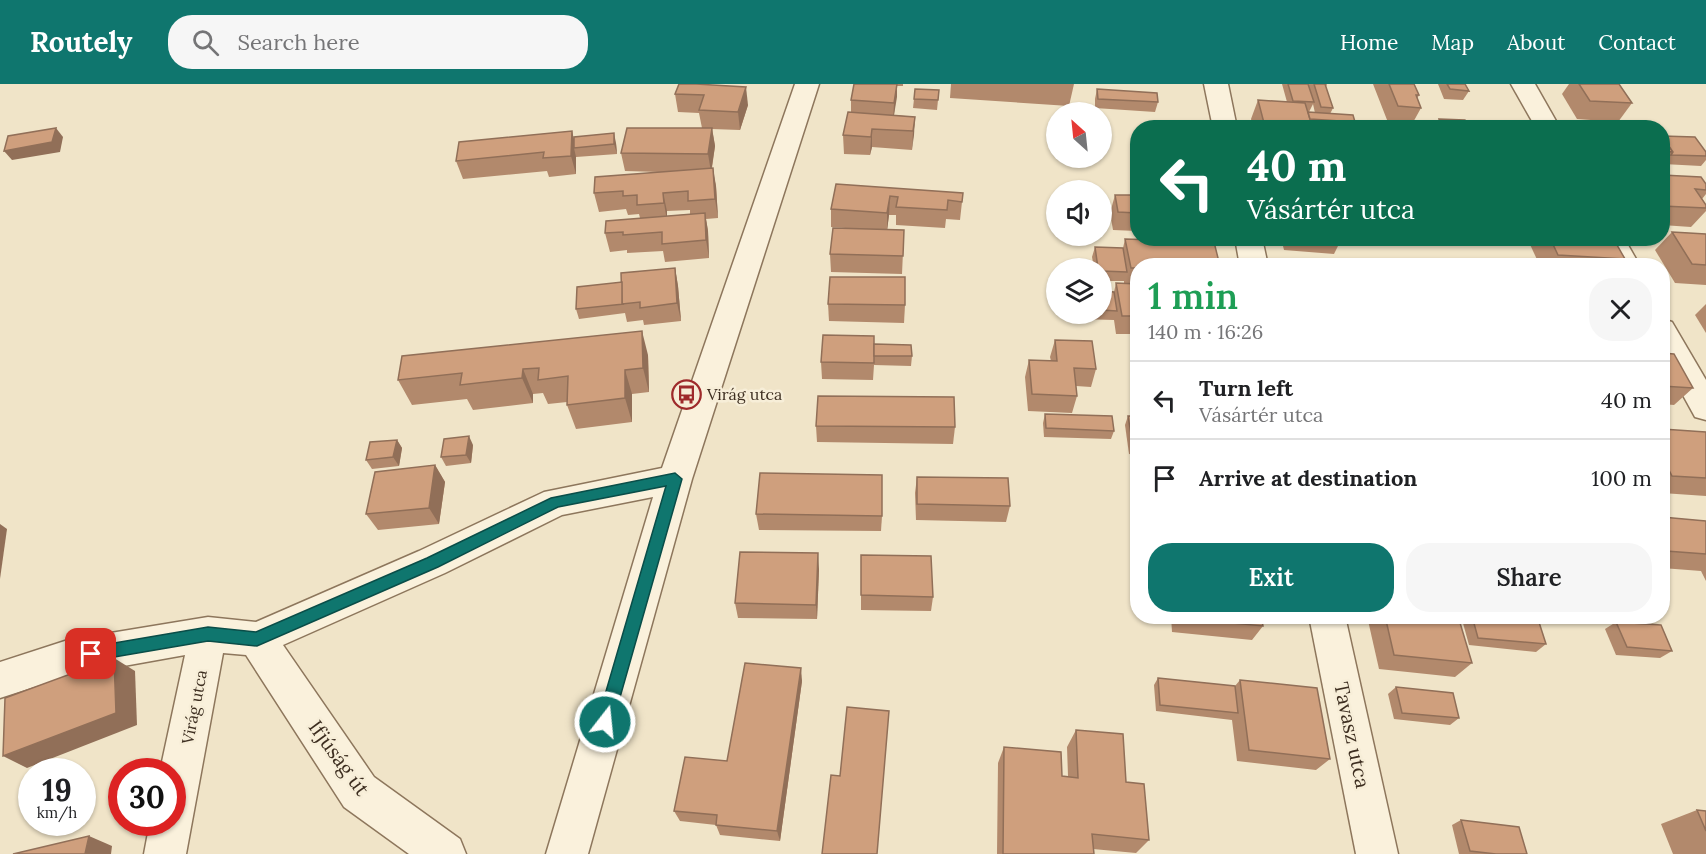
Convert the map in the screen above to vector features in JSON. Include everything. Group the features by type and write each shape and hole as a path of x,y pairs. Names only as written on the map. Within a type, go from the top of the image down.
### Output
{"street":[{"path":"567,854 675,479 807,84"},
{"path":"1216,84 1223,120"},
{"path":"1523,84 1543,120"},
{"path":"1670,344 1706,408"},
{"path":"0,680 68,658 208,634 257,639 432,562 556,502 675,479"},
{"name":"Tavasz utca","path":"1329,624 1377,854"},
{"name":"Virág utca","path":"183,758 208,634"},
{"name":"Ifjúság út","path":"257,639 359,792 445,854"},
{"path":"165,854 168,836"}],"building":[{"path":"679,84 746,87 738,112 699,110 704,95 675,94"},
{"path":"854,84 897,84 894,103 851,100"},
{"path":"1288,84 1308,84 1314,102 1293,101"},
{"path":"1314,84 1325,84 1333,108 1321,107"},
{"path":"1389,84 1414,84 1421,108 1398,106"},
{"path":"1447,84 1465,84 1469,91 1450,89"},
{"path":"1579,84 1619,84 1632,103 1590,101"},
{"path":"915,89 939,90 938,100 914,99"},
{"path":"1097,89 1157,93 1158,102 1098,99"},
{"path":"1258,100 1305,103 1310,120 1263,120"},
{"path":"848,112 915,117 913,131 872,129 871,137 843,135"},
{"path":"1308,112 1353,115 1354,120 1325,120 1310,119"},
{"path":"56,128 52,142 4,151 8,136"},
{"path":"627,128 712,128 708,154 621,153"},
{"path":"572,131 571,156 543,158 544,152 456,161 459,142"},
{"path":"614,133 614,144 574,148 574,137"},
{"path":"1670,136 1695,137 1706,152 1706,156 1671,155 1673,152 1670,148"},
{"path":"713,168 715,199 688,201 688,191 663,193 664,203 637,205 637,195 623,196 623,191 594,193 595,177"},
{"path":"1670,175 1701,177 1706,184 1706,190 1695,189 1706,208 1670,206"},
{"path":"836,184 963,193 962,202 948,200 947,210 896,207 898,197 890,196 887,213 831,209"},
{"path":"1115,195 1130,195 1130,213 1118,212"},
{"path":"705,213 706,240 662,244 662,232 623,235 623,232 605,233 606,221"},
{"path":"833,228 904,230 903,256 830,254"},
{"path":"1672,232 1706,234 1706,265 1692,264"},
{"path":"1125,239 1130,239 1130,246 1215,246 1218,258 1130,258 1130,263"},
{"path":"1554,246 1618,246 1624,258 1608,258 1558,255"},
{"path":"1095,247 1123,248 1127,272 1112,271 1112,258 1097,258"},
{"path":"675,268 677,303 640,308 640,302 622,304 621,273"},
{"path":"830,277 905,277 905,305 828,304"},
{"path":"622,282 622,304 624,304 576,309 577,287"},
{"path":"1116,283 1130,284 1130,316 1122,316"},
{"path":"1112,292 1114,292 1117,311 1112,311"},
{"path":"642,331 643,368 625,370 625,398 567,405 568,376 538,380 539,368 523,369 522,378 460,385 462,373 398,380 402,356"},
{"path":"823,335 874,336 874,363 821,362"},
{"path":"1055,340 1092,341 1096,369 1074,368 1077,396 1032,394 1029,360 1057,361"},
{"path":"874,344 911,345 912,356 874,356"},
{"path":"1670,354 1674,354 1693,388 1670,387"},
{"path":"818,396 954,397 955,427 816,426"},
{"path":"1045,414 1112,416 1114,431 1046,428"},
{"path":"1670,430 1706,432 1706,478 1672,476 1670,472"},
{"path":"469,436 466,455 441,457 444,439"},
{"path":"397,440 393,457 366,460 370,442"},
{"path":"435,465 429,508 366,514 375,472"},
{"path":"760,473 882,475 882,516 756,514"},
{"path":"917,477 1008,478 1010,506 917,504"},
{"path":"1670,518 1706,521 1706,554 1670,551"},
{"path":"740,552 818,553 816,605 735,603"},
{"path":"861,555 931,556 933,597 861,595"},
{"path":"1387,624 1460,624 1472,663 1394,655"},
{"path":"1474,624 1540,624 1546,644 1478,638"},
{"path":"1617,624 1661,625 1672,651 1627,647"},
{"path":"114,658 116,713 3,756 5,698"},
{"path":"745,663 801,668 777,831 716,825 717,815 674,811 685,757 727,761"},
{"path":"1158,678 1235,686 1238,713 1160,705"},
{"path":"1240,680 1317,688 1330,759 1249,750"},
{"path":"1396,687 1453,693 1459,718 1402,713"},
{"path":"847,707 889,711 877,854 822,854 831,775 840,776"},
{"path":"1076,730 1123,734 1126,782 1144,784 1149,840 1092,834 1094,854 1003,854 1004,747 1061,752 1062,776 1078,778"},
{"path":"1697,810 1706,811 1706,831"},
{"path":"1461,820 1519,827 1527,854 1470,851"},
{"path":"89,836 85,854 13,854"}],"place":[{"name":"Virág utca","path":"686,394"}],"route":[{"path":"91,654 208,634 257,639 432,562 556,502 675,479 605,722"}]}
